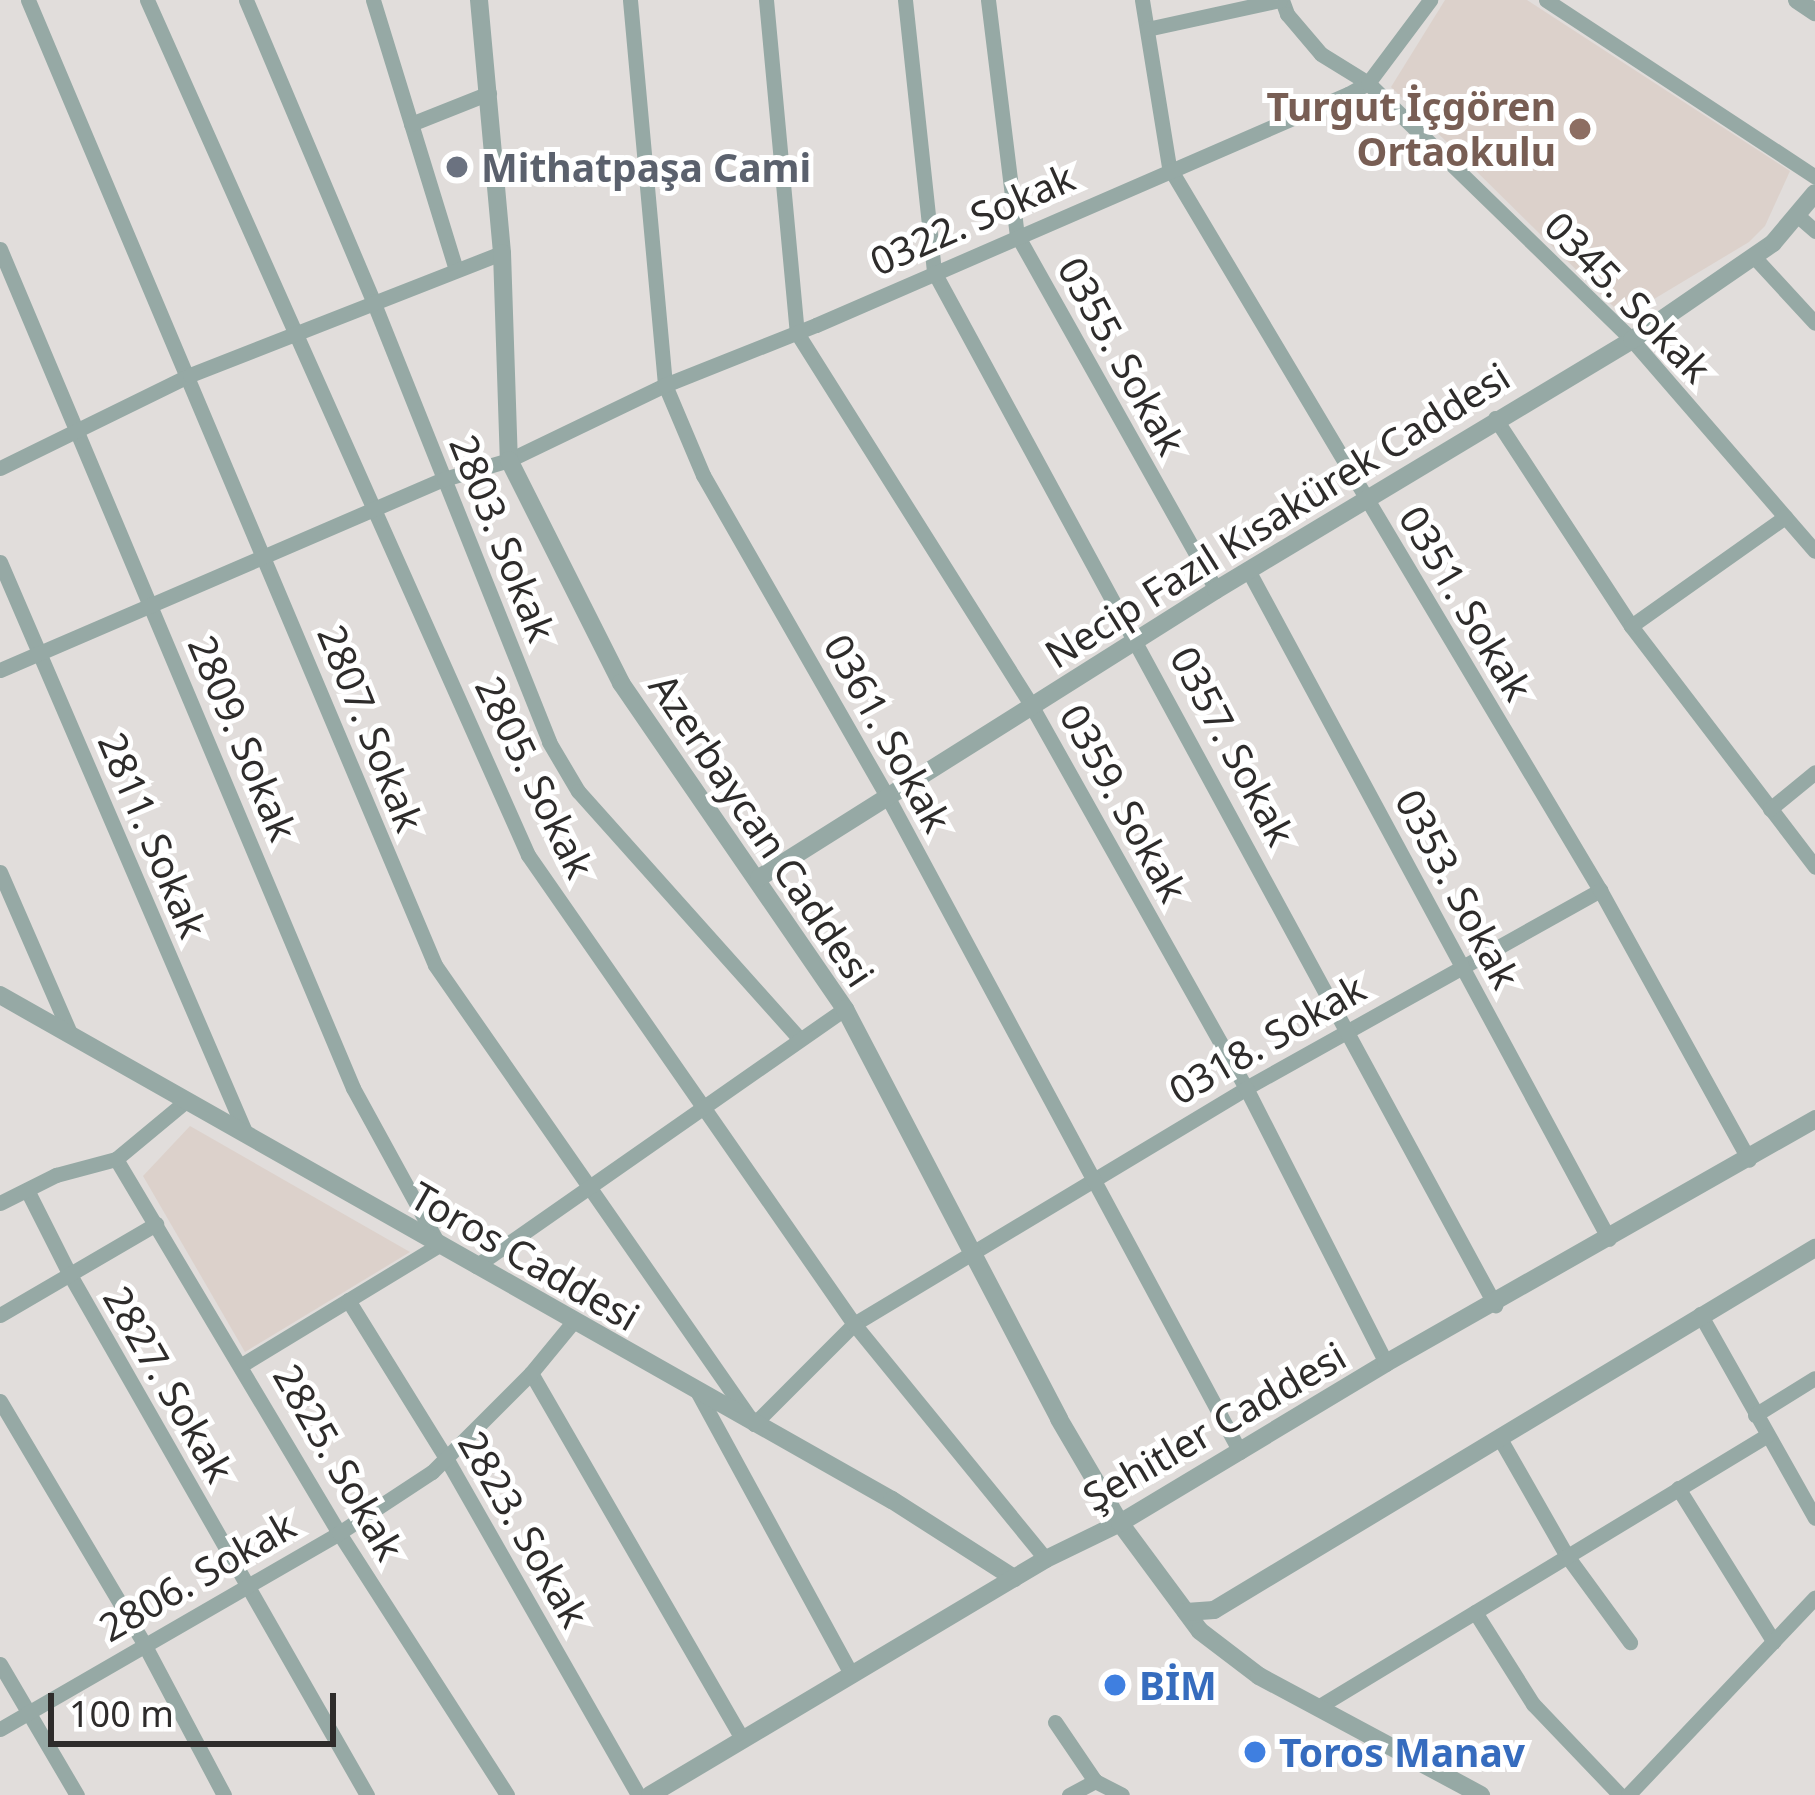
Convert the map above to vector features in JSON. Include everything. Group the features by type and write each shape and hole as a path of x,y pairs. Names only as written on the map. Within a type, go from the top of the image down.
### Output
{"street":[{"name":"2807. Sokak","path":"28,0 266,555 435,965 754,1424"},
{"name":"2805. Sokak","path":"147,0 299,331 528,855 854,1324 1046,1558"},
{"name":"2803. Sokak","path":"246,0 374,301 549,742 578,791 800,1039"},
{"path":"373,0 456,270"},
{"name":"Azerbaycan Caddesi","path":"479,0 502,254 509,460 621,683 845,1009 972,1256 1120,1523 1200,1631 1259,1676 1481,1795"},
{"name":"0361. Sokak","path":"630,0 665,385 703,475 887,796 1240,1452"},
{"name":"0359. Sokak","path":"766,0 797,333 1031,706 1246,1088 1386,1363"},
{"name":"0357. Sokak","path":"905,0 934,272 1138,639 1495,1305"},
{"name":"0355. Sokak","path":"988,0 1017,236 1216,590"},
{"name":"0351. Sokak","path":"1142,0 1169,167 1600,890 1749,1160"},
{"path":"1147,28 1281,0"},
{"name":"0345. Sokak","path":"1281,0 1321,54 1368,83 1632,340 1815,551"},
{"path":"1368,83 1430,0"},
{"path":"1546,0 1815,176"},
{"path":"1797,0 1815,12"},
{"name":"0322. Sokak","path":"0,670 443,479 509,460 665,385 797,333 1368,83"},
{"path":"410,124 489,93"},
{"name":"Necip Fazıl Kısakürek Caddesi","path":"759,878 1248,570 1632,340 1755,258 1815,194"},
{"path":"1798,216 1815,230"},
{"name":"2809. Sokak","path":"0,249 353,1088 439,1245"},
{"path":"0,468 190,375 502,254"},
{"path":"1755,258 1815,323"},
{"path":"1495,418 1631,626 1815,867"},
{"path":"1631,626 1785,517"},
{"name":"2811. Sokak","path":"0,562 246,1134"},
{"name":"0353. Sokak","path":"1248,570 1609,1239"},
{"path":"1770,809 1815,772"},
{"path":"0,872 71,1035"},
{"name":"0318. Sokak","path":"754,1424 854,1324 1246,1088 1600,890"},
{"name":"Toros Caddesi","path":"0,995 892,1500 1014,1579"},
{"path":"476,1266 845,1009"},
{"path":"0,1203 56,1174 116,1160 188,1100"},
{"name":"Şehitler Caddesi","path":"650,1795 1046,1558 1120,1523 1386,1363 1815,1120"},
{"name":"2825. Sokak","path":"116,1160 243,1364 339,1533 507,1795"},
{"name":"2827. Sokak","path":"27,1190 70,1275 367,1795"},
{"path":"0,1316 156,1224"},
{"path":"243,1364 439,1245"},
{"path":"1186,1612 1214,1610 1815,1248"},
{"name":"2823. Sokak","path":"348,1300 446,1457 638,1795"},
{"path":"1700,1314 1815,1518"},
{"name":"2806. Sokak","path":"0,1730 339,1533 446,1457 531,1372 573,1322"},
{"path":"531,1372 742,1739"},
{"path":"1755,1415 1815,1378"},
{"path":"698,1394 852,1675"},
{"path":"0,1401 144,1644 224,1795"},
{"path":"1318,1708 1766,1436"},
{"path":"1499,1437 1567,1556 1630,1642"},
{"path":"1678,1488 1774,1642"},
{"path":"1475,1612 1533,1704 1624,1795 1815,1597"},
{"path":"0,1664 77,1795"},
{"path":"1055,1722 1095,1780 1122,1795"},
{"path":"1069,1795 1095,1780"}],"shaded area":[{"name":"Turgut İçgören Ortaokulu","path":"1445,0 1527,0 1790,171 1765,226 1749,242 1624,317 1391,87"},
{"path":"190,1126 410,1252 245,1352 143,1176"}],"place":[{"name":"Turgut İçgören Ortaokulu","path":"1580,129"},
{"name":"Mithatpaşa Cami","path":"457,167"},
{"name":"BİM","path":"1115,1685"},
{"name":"Toros Manav","path":"1255,1752"}]}
